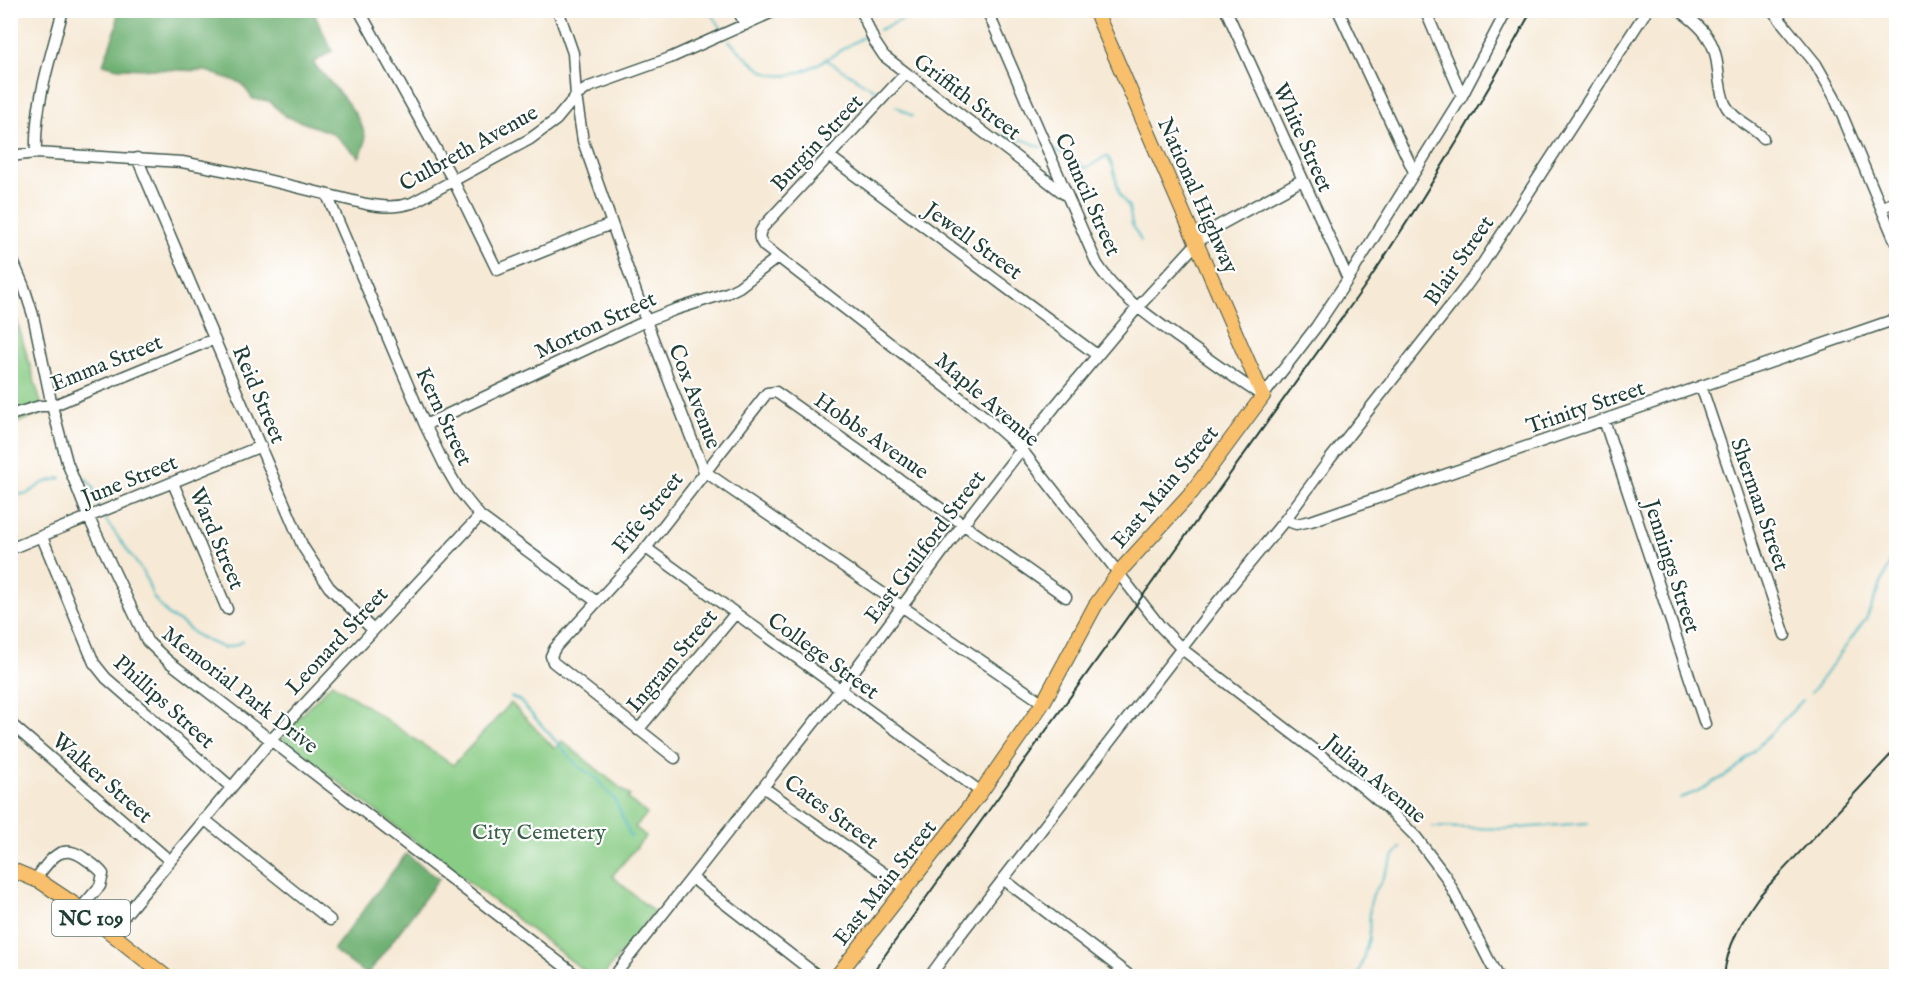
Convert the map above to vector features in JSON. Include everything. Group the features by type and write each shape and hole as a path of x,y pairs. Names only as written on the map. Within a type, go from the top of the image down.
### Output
{"main road":[{"name":"National Highway","path":"1095,10 1263,396"},
{"name":"East Main Street","path":"837,976 981,792 1043,703 1095,606 1119,572 1192,492 1263,396"},
{"name":"NC 109","path":"10,869 35,880 80,909 165,976"}],"street":[{"path":"36,153 35,132 38,112 63,10"},
{"name":"Cox Avenue","path":"558,10 573,53 576,96 583,141 646,321 704,471 1043,703"},
{"path":"738,10 745,25"},
{"name":"Culbreth Avenue","path":"10,156 36,153 182,162 376,206 398,207 412,203 543,131 556,120 576,96 589,87 670,58 777,10"},
{"name":"Griffith Street","path":"861,10 874,41 884,56 1070,198"},
{"name":"Council Street","path":"987,10 1097,264 1106,278 1138,307 1238,381 1263,396"},
{"name":"White Street","path":"1226,10 1348,279"},
{"path":"1338,10 1414,172"},
{"path":"1425,10 1462,96"},
{"name":"East Main Street","path":"1263,396 1316,327 1348,279 1462,96 1507,10"},
{"name":"Blair Street","path":"1285,520 1483,263 1647,10"},
{"path":"1679,10 1702,29 1711,41 1726,105 1734,117 1754,128 1762,138"},
{"path":"1772,10 1816,64 1829,88 1896,243"},
{"path":"362,12 453,180 497,270 611,224"},
{"name":"Burgin Street","path":"759,239 759,232 764,226 906,73"},
{"name":"Jewell Street","path":"829,156 1097,355"},
{"name":"Reid Street","path":"137,158 303,547 329,587 372,629"},
{"name":"East Guilford Street","path":"614,976 839,691 964,523 1097,355 1138,307 1197,243 1218,225 1302,180"},
{"name":"Kern Street","path":"327,195 425,424 459,490 480,516 597,602"},
{"path":"1882,207 1896,202"},
{"name":"Maple Avenue","path":"759,239 764,246 985,417 1022,450 1160,626 1182,649"},
{"name":"Memorial Park Drive","path":"10,254 33,315 52,406 67,462 88,516 147,641 168,661 577,976"},
{"name":"Morton Street","path":"425,424 646,321 727,293 739,287 778,257"},
{"name":"Trinity Street","path":"1285,520 1296,524 1311,521 1896,320"},
{"name":"Emma Street","path":"10,415 40,406 52,406 214,339"},
{"name":"Sherman Street","path":"1701,386 1785,635"},
{"name":"Fife Street","path":"638,730 553,662 551,656 555,648 646,548 704,471 767,393 772,391"},
{"name":"Hobbs Avenue","path":"772,391 964,523 1066,597"},
{"name":"Jennings Street","path":"1604,420 1705,724"},
{"name":"June Street","path":"10,549 261,446"},
{"name":"Ward Street","path":"173,483 227,609"},
{"name":"Leonard Street","path":"110,933 272,739 372,629 480,516"},
{"path":"930,976 1234,581 1285,520"},
{"name":"Phillips Street","path":"42,537 94,663 106,678 231,787"},
{"name":"College Street","path":"646,548 839,691 981,792"},
{"name":"Ingram Street","path":"638,730 735,614"},
{"name":"Julian Avenue","path":"1182,649 1361,786 1416,837 1446,878 1497,976"},
{"name":"Walker Street","path":"10,723 169,860"},
{"path":"638,730 675,758"},
{"name":"Cates Street","path":"763,787 906,889"},
{"path":"204,819 330,920"},
{"path":"35,880 57,854 75,852 100,869 103,874 100,886 80,909"},
{"path":"692,878 818,976"},
{"path":"1003,879 1130,976"}],"green space":[{"path":"117,11 313,11 332,51 313,63 346,101 360,123 365,143 359,157 332,133 285,116 269,101 253,99 241,83 206,71 118,68 103,64 117,26"},
{"path":"10,298 44,413 11,425 10,425"},
{"name":"City Cemetery","path":"332,683 453,765 511,703 555,749 562,741 630,796 628,799 647,814 635,827 646,836 612,876 654,912 603,976 591,976 282,739 282,735"},
{"path":"406,854 439,879 367,975 333,950"}],"waterway":[{"path":"700,10 713,16 722,29"},
{"path":"879,30 923,10"},
{"path":"729,41 760,69 773,75 786,75 814,66 866,36"},
{"path":"825,59 878,92"},
{"path":"896,106 912,116"},
{"path":"997,136 1006,135 1042,147"},
{"path":"1053,149 1087,168 1106,156 1108,157 1113,167 1120,196 1129,207 1132,224 1141,241"},
{"path":"77,475 87,479 90,483 99,507"},
{"path":"10,495 27,494 43,483 61,478"},
{"path":"103,516 145,575 153,597 169,616 196,635 223,648 243,641"},
{"path":"1811,693 1866,619 1896,549"},
{"path":"511,697 519,700 579,767 595,777 615,800 631,837"},
{"path":"1680,798 1734,771 1803,700"},
{"path":"1433,827 1505,829 1588,823"},
{"path":"1358,976 1369,938 1370,905 1373,894 1401,847"}],"railway":[{"path":"870,976 1367,283 1453,149 1532,10"},
{"path":"1724,976 1728,954 1736,934 1759,896 1896,749"}]}
